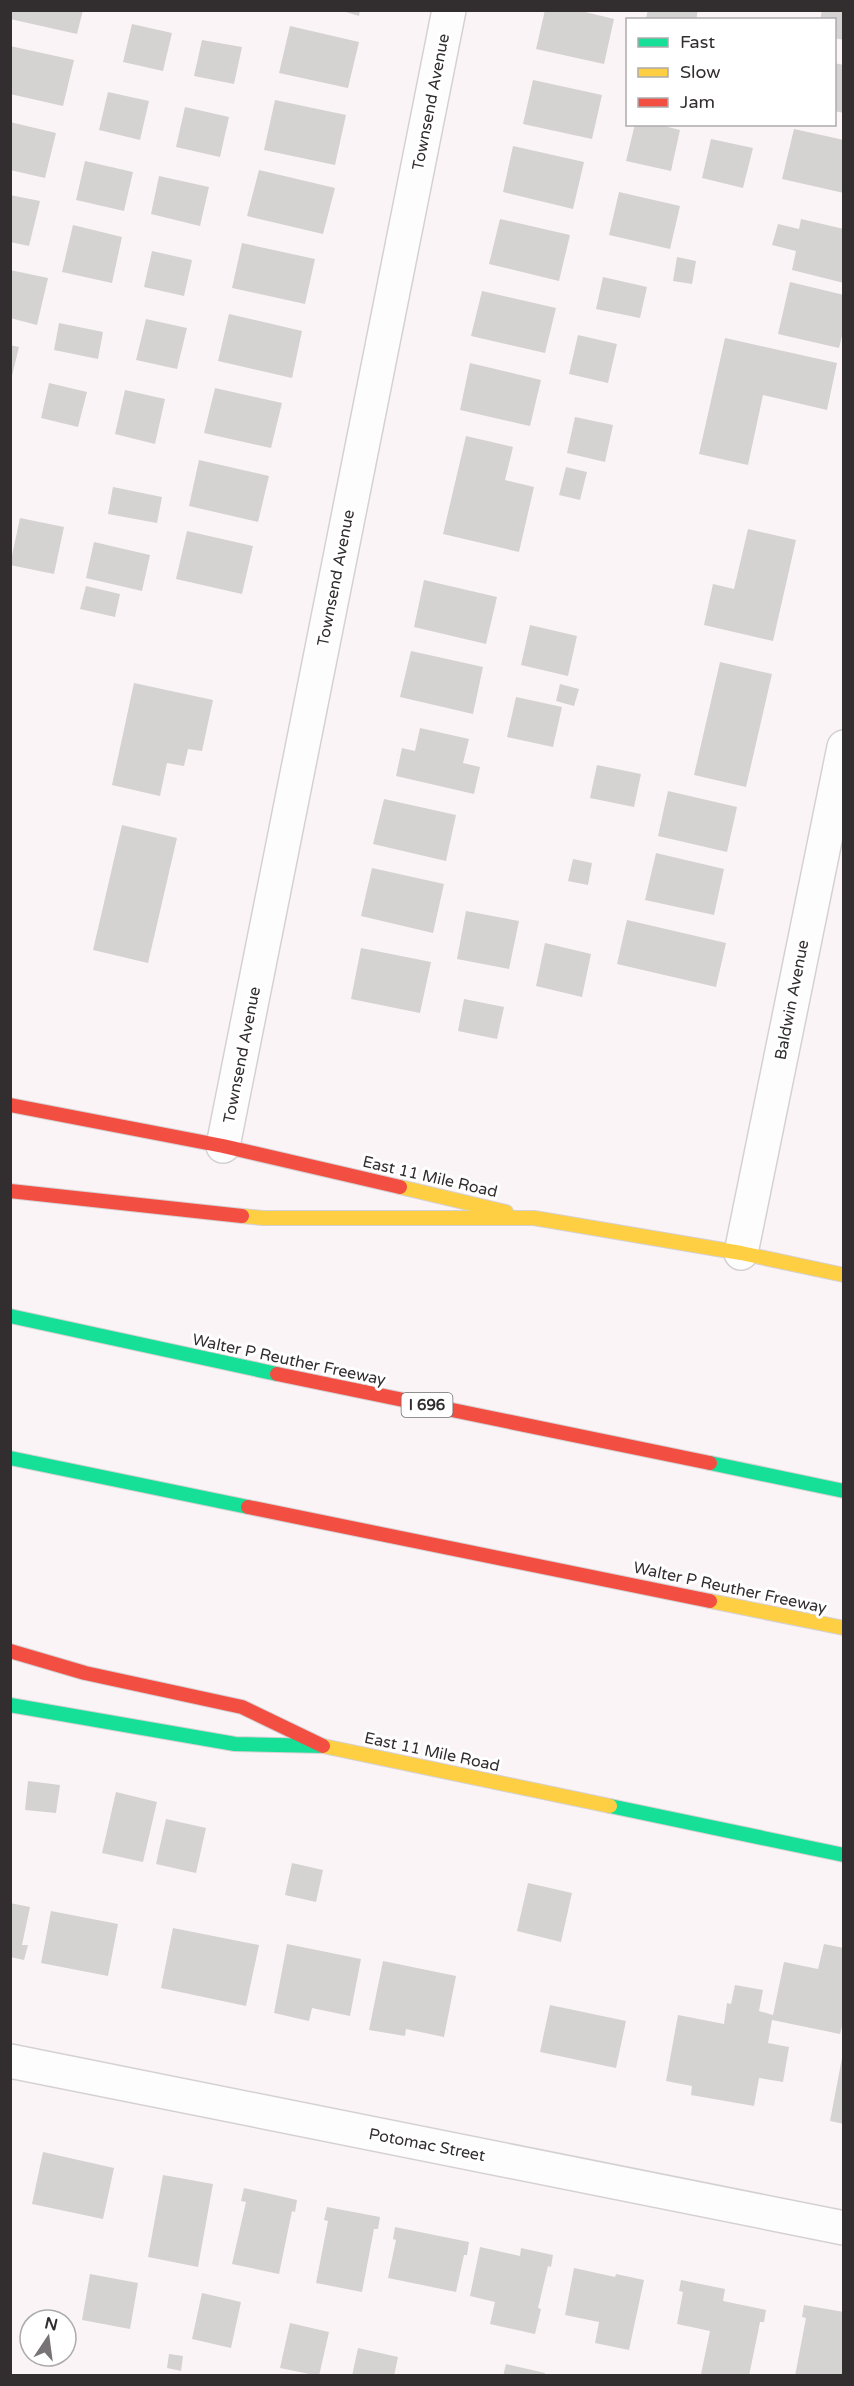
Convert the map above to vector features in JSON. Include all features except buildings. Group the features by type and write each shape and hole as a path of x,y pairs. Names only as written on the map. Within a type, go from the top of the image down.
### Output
{"main road":[{"name":"East 11 Mile Road","path":"10,1105 224,1146 534,1218 741,1253 843,1275"},
{"path":"10,1191 263,1218 534,1218"},
{"name":"Walter P Reuther Freeway","path":"10,1316 196,1357 843,1491"},
{"name":"Walter P Reuther Freeway","path":"10,1458 843,1628"},
{"path":"10,1651 85,1673 242,1707 323,1746"},
{"name":"East 11 Mile Road","path":"10,1705 235,1744 323,1746 843,1855"},
{"path":"783,1843 813,1836"}],"street":[{"name":"Townsend Avenue","path":"224,1146 449,10"},
{"name":"Baldwin Avenue","path":"741,1253 843,747"},
{"name":"Potomac Street","path":"10,2061 843,2228"}],"traffic: fast":[{"path":"10,1316 277,1374"},
{"path":"10,1458 248,1507"},
{"path":"710,1463 844,1491"},
{"path":"10,1705 235,1744 323,1746"},
{"path":"610,1806 844,1855"}],"traffic: slow":[{"path":"400,1187 506,1212"},
{"path":"242,1216 263,1218 534,1218"},
{"path":"534,1218 741,1253 844,1275"},
{"path":"710,1601 844,1628"},
{"path":"323,1746 610,1806"}],"traffic: jam":[{"path":"10,1105 223,1146 400,1187"},
{"path":"10,1191 242,1216"},
{"path":"277,1374 710,1463"},
{"path":"248,1507 710,1601"},
{"path":"10,1651 85,1673 242,1707 323,1746"}]}
